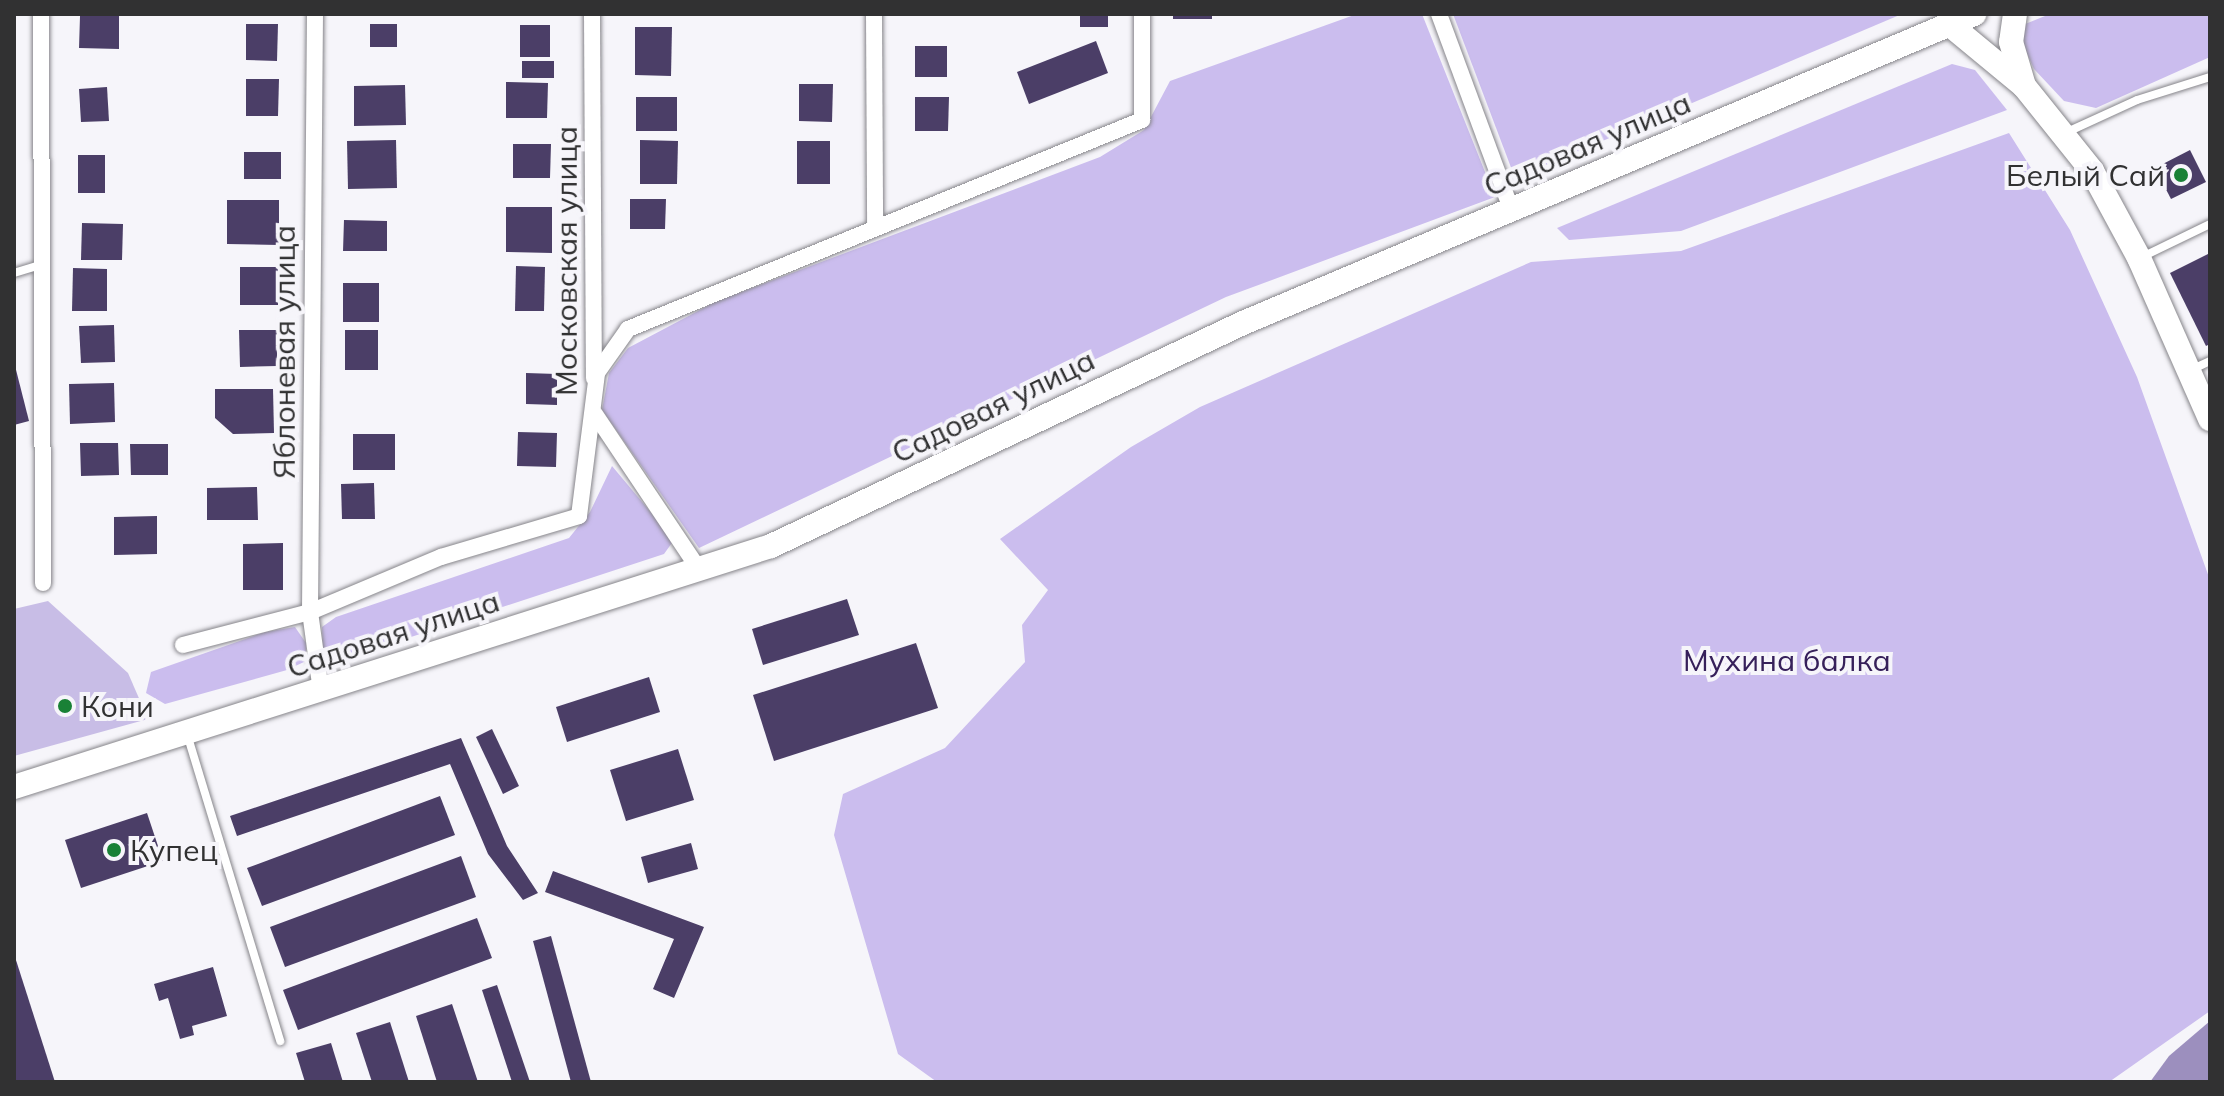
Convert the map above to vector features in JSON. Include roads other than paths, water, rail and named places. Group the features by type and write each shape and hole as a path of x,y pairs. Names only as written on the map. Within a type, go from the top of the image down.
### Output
{"main road":[{"name":"Садовая улица","path":"14,787 700,571 839,516 1243,323 1974,14"},
{"path":"2015,14 2011,42 2024,86"},
{"path":"1949,24 2024,86 2065,133 2092,171 2200,366 2210,419"}],"street":[{"path":"41,14 43,583"},
{"name":"Яблоневая улица","path":"315,14 310,612 321,691"},
{"name":"Московская улица","path":"592,14 595,420 700,571"},
{"path":"874,14 875,225"},
{"path":"183,645 310,612 441,557 579,516 595,420 597,373 628,329 875,225 1142,120 1142,14"},
{"path":"1439,14 1512,211"}],"lane":[{"path":"2065,133 2137,100 2210,77"},
{"path":"2139,258 2210,224"},
{"path":"14,273 41,265"},
{"path":"187,733 280,1041"}],"place":[{"name":"Белый Сай","path":"2181,175"},
{"name":"Кони","path":"65,706"},
{"name":"Купец","path":"114,850"}],"park label":[{"name":"Мухина балка","path":"1787,660"}]}
